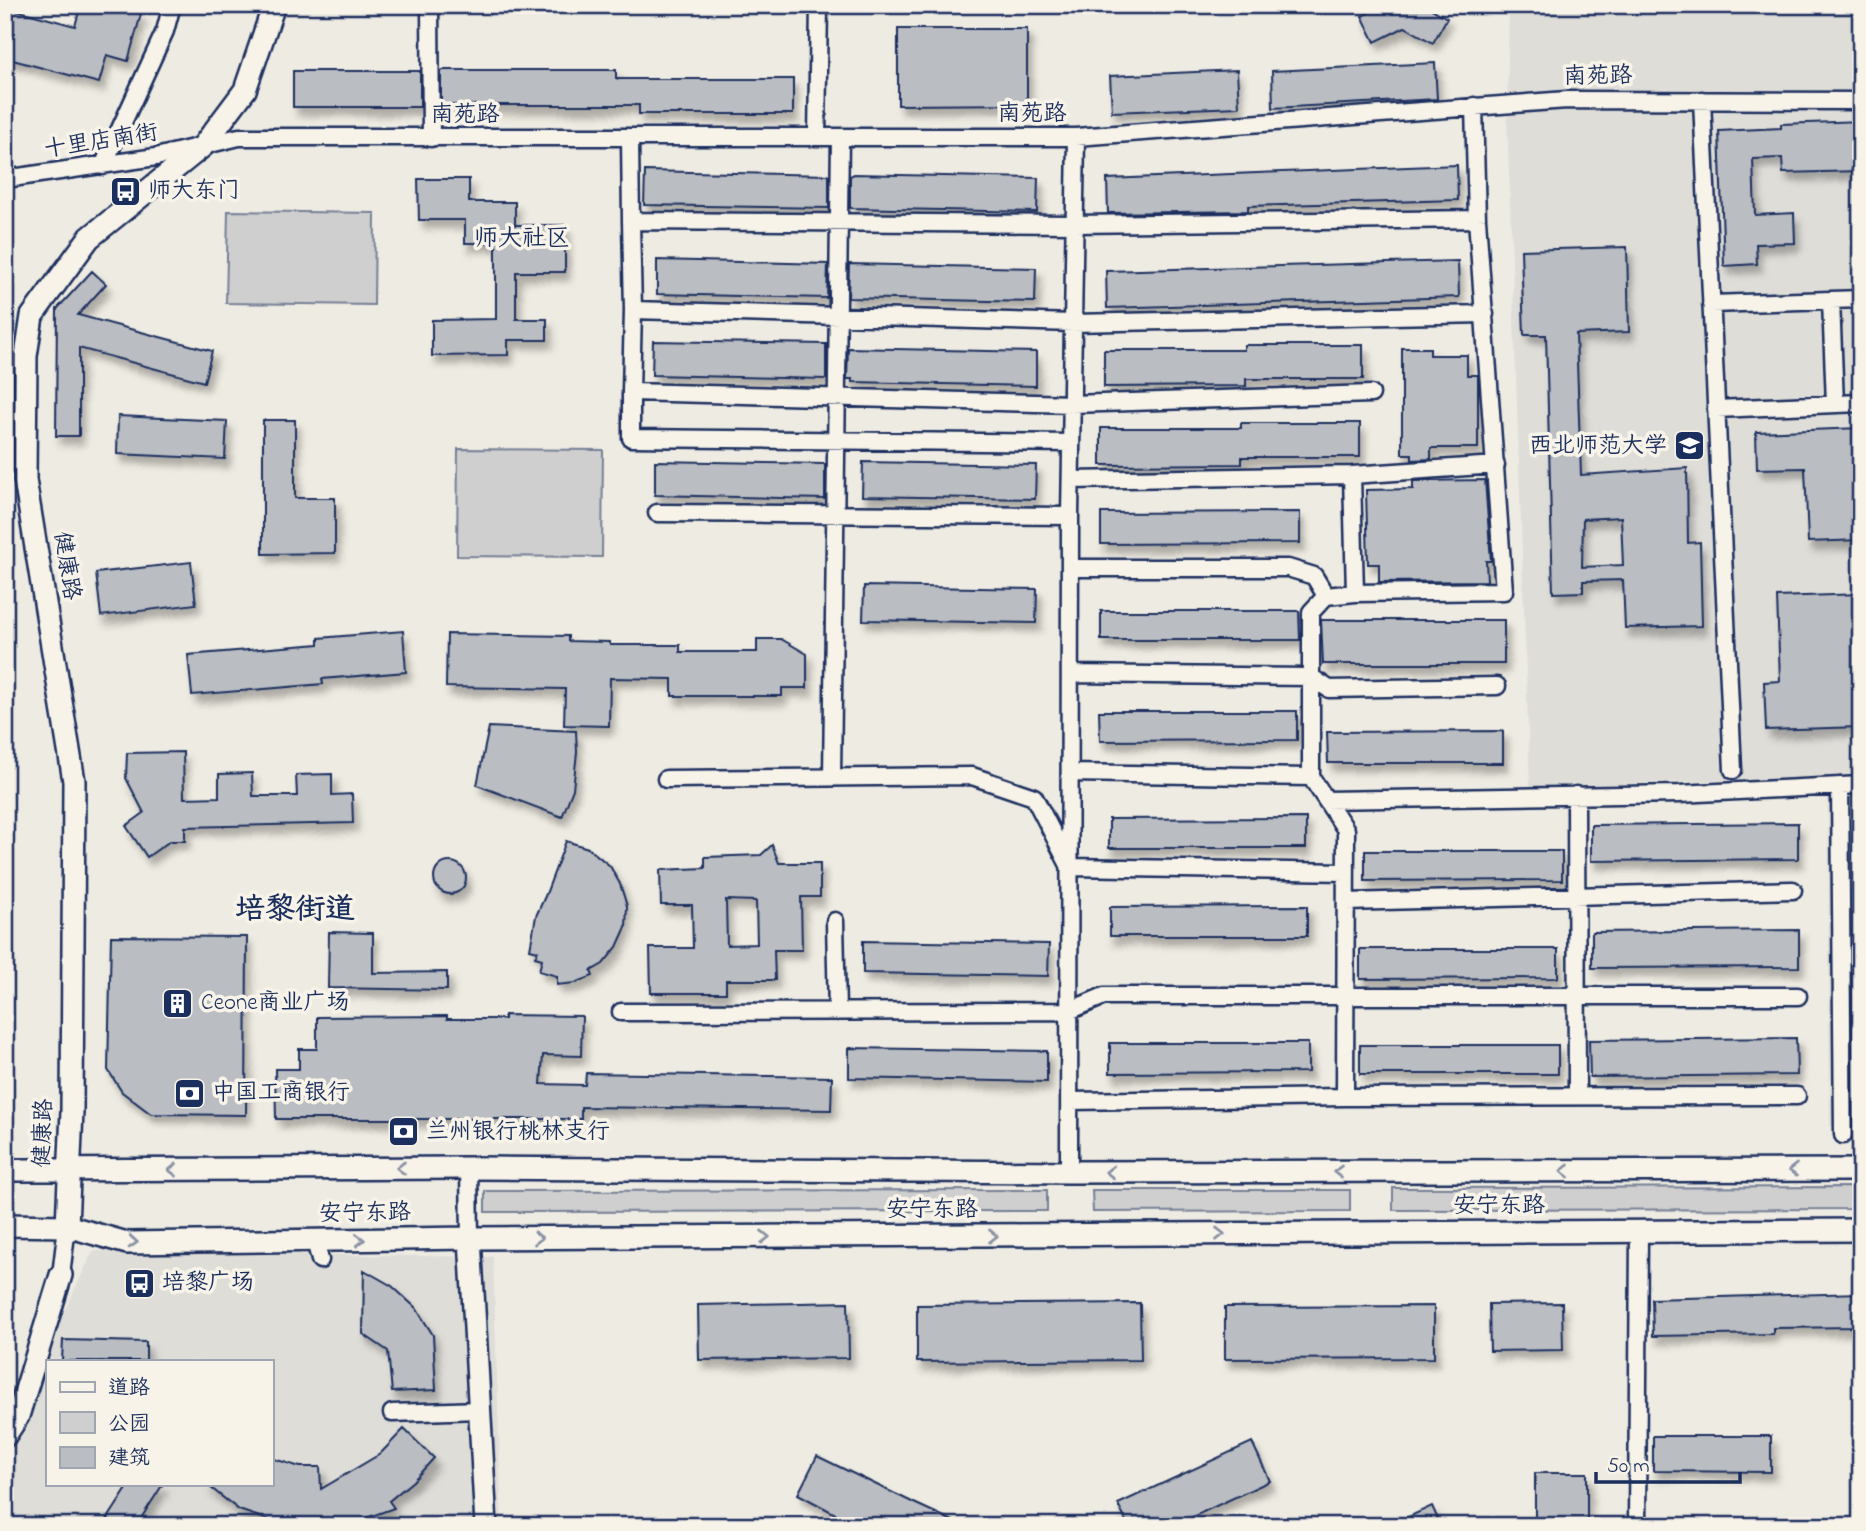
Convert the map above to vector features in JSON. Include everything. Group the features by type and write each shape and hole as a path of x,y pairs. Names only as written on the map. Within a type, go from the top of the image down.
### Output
{"main road":[{"name":"健康路","path":"67,1226 72,1111 75,781 25,480 26,356 32,316 89,238 203,146 244,90 274,5"},
{"name":"安宁东路","path":"13,1170 1861,1170"},
{"name":"安宁东路","path":"12,1225 67,1226 127,1243 318,1250 470,1238 1861,1230"},
{"path":"470,1238 486,1526"},
{"path":"5,1436 18,1416 61,1275"}],"street":[{"path":"103,166 165,31 172,5"},
{"path":"430,5 431,138"},
{"path":"817,138 819,5"},
{"name":"南苑路","path":"203,146 239,137 1076,137 1567,100 1861,101"},
{"path":"1702,100 1733,770"},
{"path":"1345,1097 1346,830 1311,777 1311,612 1326,596 1356,593 1504,591 1476,219 1474,106"},
{"path":"832,777 840,137"},
{"path":"1069,1172 1070,516 1076,137"},
{"path":"630,138 633,310 631,438 1071,443"},
{"name":"十里店南街","path":"5,179 103,166 203,146"},
{"path":"631,221 1074,224 1476,219"},
{"path":"1711,304 1861,299"},
{"path":"1831,300 1835,404"},
{"path":"633,310 1073,323 1485,314"},
{"path":"631,392 1072,404 1371,394"},
{"path":"1716,409 1861,403"},
{"path":"1071,480 1352,475 1496,465"},
{"path":"1352,475 1356,593"},
{"path":"657,513 1070,516"},
{"path":"1070,568 1288,568 1314,576 1326,596"},
{"path":"1070,674 1311,677 1329,689 1497,686"},
{"path":"1070,773 1311,777"},
{"path":"666,779 972,776 1034,797 1070,867"},
{"path":"1326,800 1576,796 1861,785"},
{"path":"1840,786 1843,1135"},
{"path":"1576,796 1577,1096"},
{"path":"1070,867 1346,872"},
{"path":"1346,902 1793,890"},
{"path":"835,920 837,1012"},
{"path":"621,1012 1069,1012 1104,996 1798,996"},
{"path":"1070,1101 1345,1097 1797,1096"},
{"path":"469,1168 470,1238"},
{"path":"61,1275 67,1226"},
{"path":"1637,1526 1639,1232"},
{"path":"392,1413 480,1410"}],"shaded area":[{"name":"西北师范大学","path":"1509,5 1861,5 1861,1126 1830,1126 1828,777 1530,787 1507,114"},
{"path":"93,1251 493,1257 502,1526 5,1526 5,1438"}],"green space":[{"path":"228,211 375,213 374,305 226,303"},
{"path":"458,449 603,450 602,557 457,556"},
{"path":"1861,1187 1861,1209 1393,1210 1393,1188"},
{"path":"1047,1190 1047,1211 485,1212 485,1191"},
{"path":"1092,1190 1350,1190 1350,1211 1093,1212"}],"building":[{"path":"81,5 108,5 141,14 128,61 107,55 99,83 5,58 5,7 75,26"},
{"path":"1383,5 1431,5 1432,9 1447,18 1433,43 1405,27 1375,42 1362,16"},
{"path":"898,29 1027,29 1027,104 898,105"},
{"path":"1435,63 1437,99 1273,108 1272,71"},
{"path":"616,70 616,79 793,79 793,114 639,114 639,105 441,105 441,71"},
{"path":"1237,70 1239,107 1112,112 1110,76"},
{"path":"293,71 420,71 420,107 293,107"},
{"path":"1861,121 1861,171 1783,173 1782,158 1753,159 1755,215 1794,213 1795,243 1756,244 1757,264 1724,266 1719,131 1781,128 1781,124"},
{"path":"1457,165 1458,200 1248,206 1248,211 1108,213 1107,179"},
{"path":"645,171 829,175 829,208 644,205"},
{"path":"850,176 1038,178 1037,212 850,208"},
{"path":"418,179 469,179 469,202 515,202 515,225 565,225 565,272 516,272 516,319 547,319 547,340 508,340 508,355 432,356 432,320 496,319 496,243 465,243 465,220 419,220"},
{"path":"1627,247 1629,332 1576,334 1581,475 1687,468 1688,543 1700,542 1702,626 1625,628 1623,580 1583,581 1583,592 1553,593 1546,335 1524,335 1521,250","holes":["1621,517 1623,565 1582,567 1583,519"]},
{"path":"657,260 828,264 827,298 657,294"},
{"path":"1458,261 1459,297 1107,308 1106,271"},
{"path":"849,264 1036,268 1035,302 848,298"},
{"path":"92,271 106,284 78,315 212,351 204,382 79,348 79,436 56,436 57,309"},
{"path":"653,341 826,344 826,379 652,375"},
{"path":"1244,345 1363,345 1363,379 1246,379 1246,386 1104,387 1104,350 1244,350"},
{"path":"848,348 1036,352 1036,386 852,382 852,379 847,379"},
{"path":"1402,348 1430,348 1430,355 1467,355 1467,375 1478,375 1478,448 1431,448 1431,459 1412,460 1412,454 1402,454"},
{"path":"118,416 227,421 225,459 117,454"},
{"path":"263,420 295,420 295,498 335,498 335,553 263,554"},
{"path":"1241,423 1360,423 1360,457 1242,457 1242,464 1101,465 1101,428 1241,428"},
{"path":"1861,428 1861,540 1808,542 1805,468 1757,469 1756,432"},
{"path":"655,461 825,464 825,499 655,495"},
{"path":"863,462 1036,465 1035,499 862,496"},
{"path":"1485,480 1491,561 1486,561 1487,581 1379,582 1379,564 1368,564 1366,490 1413,489 1413,481"},
{"path":"1300,512 1300,543 1101,544 1101,513"},
{"path":"191,562 196,604 101,616 96,573"},
{"path":"864,586 1037,589 1036,623 863,620"},
{"path":"1861,594 1861,727 1766,730 1764,682 1780,681 1777,597"},
{"path":"1101,611 1299,611 1300,640 1101,640"},
{"path":"1321,620 1504,620 1504,664 1323,664"},
{"path":"403,631 406,672 322,679 323,684 192,695 188,655 319,644 319,638"},
{"path":"447,634 568,636 568,641 610,642 610,645 680,645 680,652 757,652 757,639 781,639 807,654 807,688 782,688 782,696 672,696 672,679 610,678 609,726 564,725 565,689 446,687"},
{"path":"1099,711 1297,711 1297,740 1100,741"},
{"path":"489,727 576,731 573,789 562,817 477,785"},
{"path":"1503,731 1503,763 1328,763 1327,732"},
{"path":"183,752 184,798 219,797 219,774 252,773 253,796 297,796 296,775 332,774 332,795 352,794 353,823 185,827 185,841 170,841 147,857 126,826 144,813 126,778 127,753"},
{"path":"1306,818 1306,848 1109,848 1109,819"},
{"path":"1798,823 1798,859 1591,861 1591,825"},
{"path":"566,841 588,848 610,866 620,884 627,906 626,927 617,947 603,964 591,971 593,976 575,983 557,985 557,976 539,971 542,959 535,957 538,951 530,949 536,916"},
{"path":"772,845 779,863 820,863 820,897 801,897 802,950 774,950 775,980 726,980 726,993 651,993 650,948 693,948 692,905 661,905 660,870 705,868 705,857 761,855","holes":["726,900 756,901 757,944 727,945"]},
{"path":"1365,851 1562,851 1562,880 1365,881"},
{"path":"450,862 461,867 466,878 461,889 450,894 439,889 434,878 439,867"},
{"path":"1307,906 1307,936 1110,936 1110,907"},
{"path":"1799,930 1799,967 1592,968 1592,932"},
{"path":"329,932 373,933 373,973 447,972 447,990 328,988"},
{"name":"Ceone商业广场","path":"111,936 247,937 246,1115 151,1114 122,1092 108,1070"},
{"path":"863,941 1049,944 1048,976 863,973"},
{"path":"1360,949 1558,949 1558,978 1360,979"},
{"path":"504,1015 582,1016 581,1056 543,1055 541,1084 585,1085 586,1073 832,1077 831,1110 581,1107 581,1119 276,1119 275,1069 299,1069 299,1049 317,1049 317,1017 447,1016 447,1019 504,1019"},
{"path":"1796,1038 1797,1075 1590,1077 1589,1040"},
{"path":"1110,1043 1308,1043 1308,1072 1110,1073"},
{"path":"1360,1045 1558,1045 1558,1074 1360,1074"},
{"path":"849,1048 1047,1051 1047,1082 849,1078"},
{"path":"364,1270 392,1286 416,1308 433,1335 436,1390 392,1392 388,1351 363,1334"},
{"path":"1861,1293 1861,1327 1773,1328 1773,1334 1653,1336 1652,1299"},
{"path":"848,1302 849,1358 699,1360 698,1305"},
{"path":"1140,1303 1141,1360 917,1362 917,1305"},
{"path":"1562,1303 1563,1350 1490,1351 1489,1304"},
{"path":"1434,1306 1434,1358 1225,1359 1225,1307"},
{"path":"63,1340 146,1342 146,1360 62,1360"},
{"path":"404,1429 434,1458 413,1481 389,1501 394,1508 344,1526 286,1526 239,1510 209,1486 273,1486 273,1459 300,1467 320,1467 321,1489 380,1454"},
{"path":"1653,1436 1771,1436 1771,1472 1653,1471"},
{"path":"1252,1442 1270,1481 1173,1526 1128,1526 1118,1504"},
{"path":"817,1456 964,1526 858,1526 798,1494"},
{"path":"1535,1473 1587,1473 1587,1526 1535,1526"},
{"path":"129,1486 162,1486 136,1526 103,1526"},
{"path":"1432,1506 1441,1526 1389,1526"}],"place":[{"name":"师大东门","path":"125,191"},
{"name":"西北师范大学","path":"1690,446"},
{"name":"Ceone商业广场","path":"178,1003"},
{"name":"中国工商银行","path":"189,1093"},
{"name":"兰州银行桃林支行","path":"403,1132"},
{"name":"培黎广场","path":"139,1283"}],"district":[{"name":"师大社区","path":"522,239"},
{"name":"培黎街道","path":"295,911"}]}
